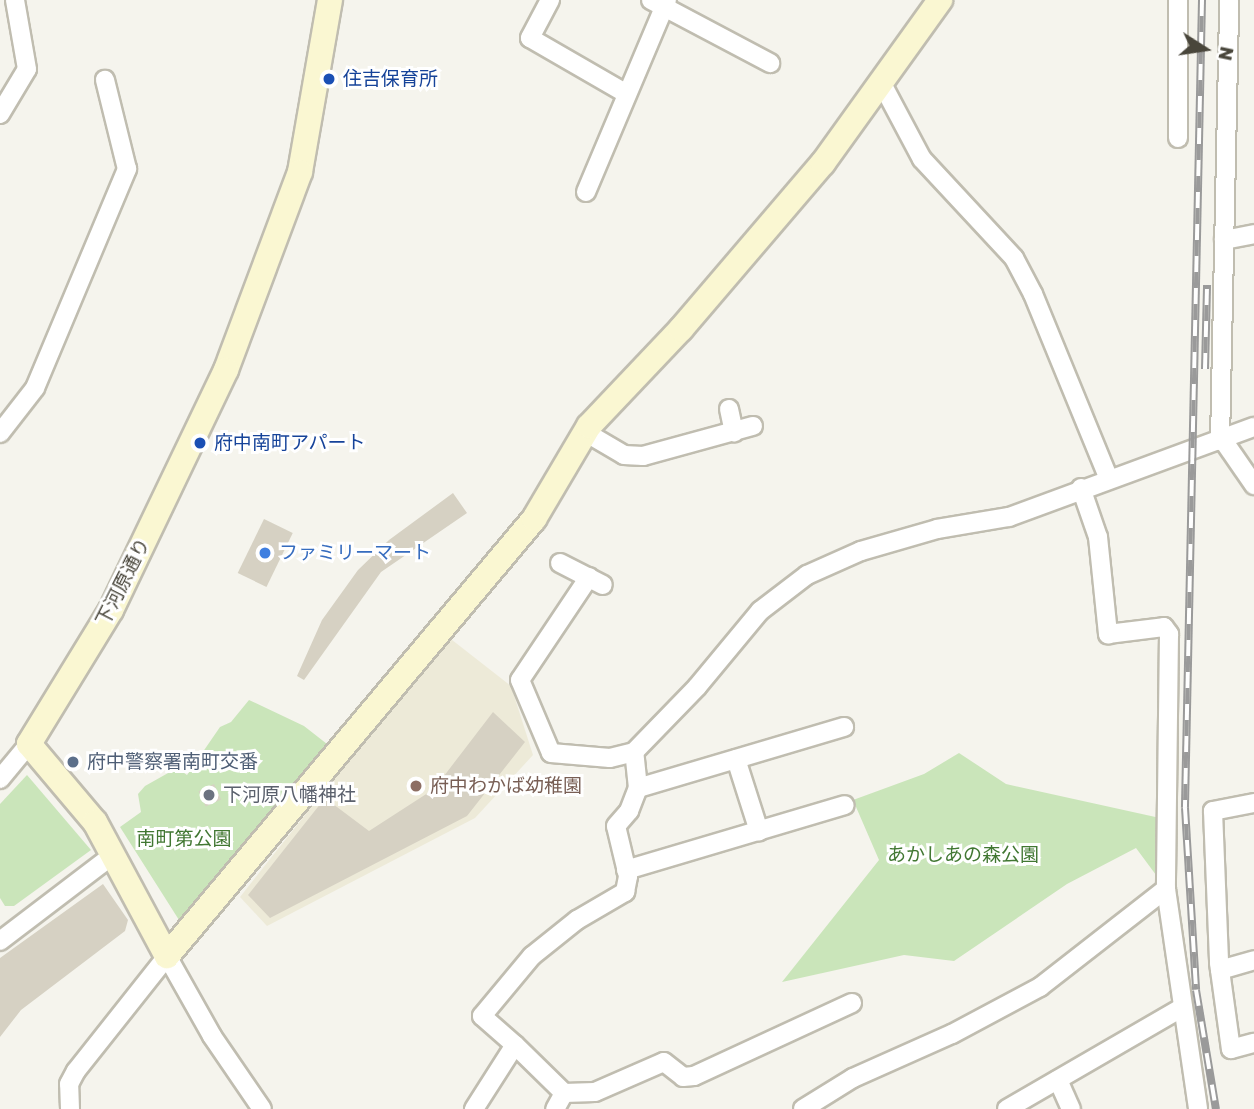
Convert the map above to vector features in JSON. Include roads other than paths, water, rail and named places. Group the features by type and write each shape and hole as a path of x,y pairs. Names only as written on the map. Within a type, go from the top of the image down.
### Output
{"street":[{"path":"0,114 27,69 15,0"},
{"name":"下河原通り","path":"29,744 111,610 226,370 300,172 330,0"},
{"path":"550,0 530,38 627,94"},
{"path":"70,1109 69,1084 76,1071 167,956 534,519 585,432 681,329 823,163 940,0"},
{"path":"1178,0 1178,138"},
{"path":"1229,0 1221,440 1254,485"},
{"path":"586,192 661,3 770,63"},
{"path":"0,433 35,388 127,169 105,80"},
{"path":"881,82 922,159 1014,258 1033,294 1108,477"},
{"path":"1224,240 1254,234"},
{"path":"729,409 734,432"},
{"path":"585,432 624,455 643,456 753,426"},
{"path":"560,563 596,581 520,680 551,753 610,758 634,752 689,696 760,611 807,575 861,551 937,529 1009,517 1108,477 1254,427"},
{"path":"1081,488 1098,537 1108,634 1164,626 1169,634 1166,888 1198,1109"},
{"path":"638,788 844,727"},
{"path":"0,779 29,744 62,778 114,854 212,1037 262,1109"},
{"path":"634,752 638,788 629,811 616,826 626,870 625,892 577,920 532,956 482,1016 516,1045 564,1093 595,1091 664,1062 683,1077 694,1076 852,1003"},
{"path":"736,759 759,831"},
{"path":"1254,803 1213,811 1220,970 1231,1049 1254,1043"},
{"path":"626,870 845,805"},
{"path":"0,941 114,854"},
{"path":"803,1109 853,1078 951,1034 1040,987 1166,888"},
{"path":"1220,970 1254,960"},
{"path":"1007,1109 1183,1007"},
{"path":"474,1109 516,1045"},
{"path":"1058,1080 1072,1109"},
{"path":"555,1109 564,1093"}],"railway":[{"path":"1202,0 1185,808 1196,990 1216,1109"},
{"path":"1205,369 1207,285"}],"place":[{"name":"住吉保育所","path":"329,79"},
{"name":"府中南町アパート","path":"200,443"},
{"name":"ファミリーマート","path":"265,553"},
{"name":"府中警察署南町交番","path":"73,762"},
{"name":"府中わかば幼稚園","path":"416,786"},
{"name":"下河原八幡神社","path":"209,795"}],"park label":[{"name":"南町第公園","path":"184,839"},
{"name":"あかしあの森公園","path":"963,855"}]}
